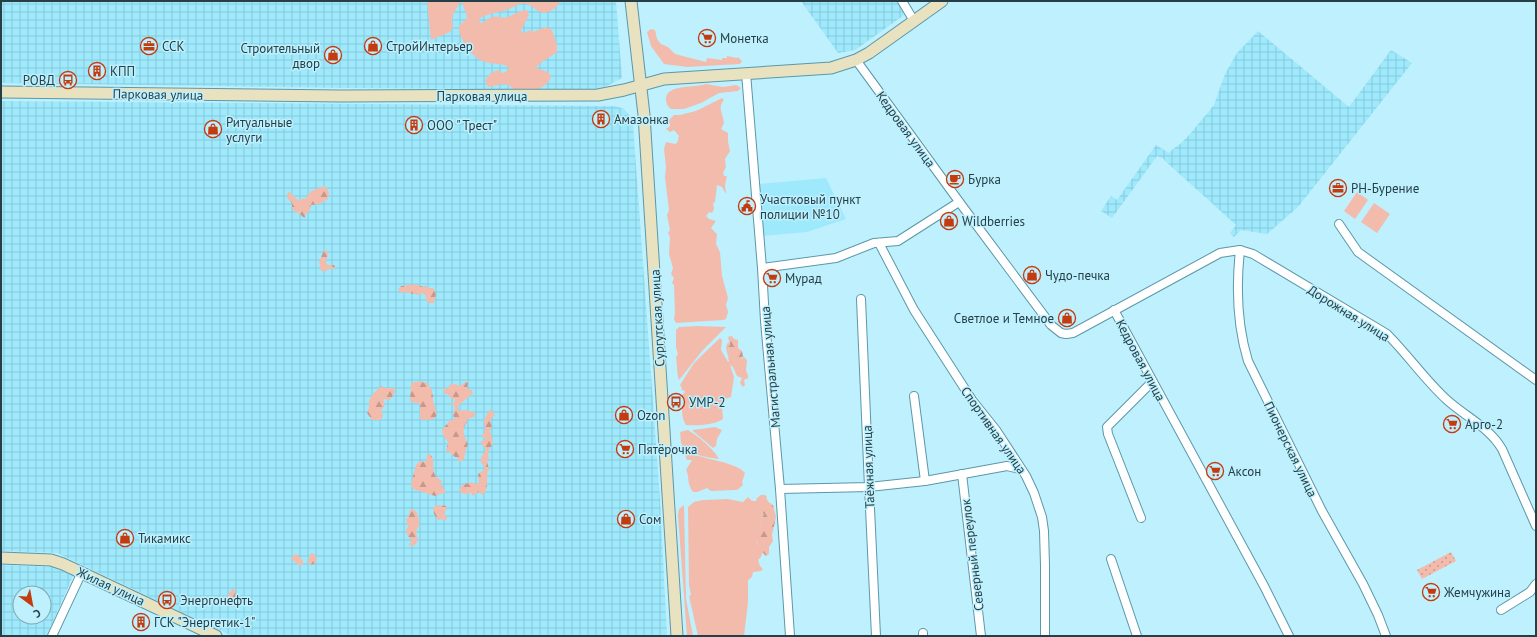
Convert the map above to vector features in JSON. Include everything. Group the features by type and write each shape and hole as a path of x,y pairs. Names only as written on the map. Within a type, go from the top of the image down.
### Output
{"main road":[{"name":"Сургутская улица","path":"631,1 641,85 677,636"},
{"name":"Парковая улица","path":"1,92 583,96 613,93 664,79 806,71 831,68 856,60 882,44 942,1"},
{"name":"Жилая улица","path":"1,558 51,560 82,572 216,636"}],"street":[{"path":"902,1 914,21"},
{"name":"Кедровая улица","path":"856,60 959,202 1057,331 1066,334 1073,333 1114,310 1264,586 1289,636"},
{"name":"Магистральная улица","path":"746,74 765,321 780,489 790,636"},
{"path":"762,268 836,258 874,243 898,241 959,202"},
{"path":"1339,224 1358,252 1536,380"},
{"name":"Спортивная улица","path":"879,243 914,310 972,400 996,430 1020,469 1026,476 1034,493 1042,517 1045,565 1045,636"},
{"path":"1114,310 1210,258 1225,252 1240,250"},
{"name":"Дорожная улица","path":"1240,250 1253,254 1387,334 1433,386 1496,439 1502,449 1536,526"},
{"name":"Пионерская улица","path":"1240,250 1237,276 1239,318 1243,344 1248,361 1322,511 1363,584 1386,636"},
{"name":"Таёжная улица","path":"862,299 868,487 876,636"},
{"path":"1141,518 1108,434 1108,427 1152,382"},
{"path":"914,396 925,480"},
{"path":"780,489 868,487 925,480 1008,466 1020,469"},
{"name":"Северный переулок","path":"962,474 981,636"},
{"path":"1110,559 1137,636"},
{"path":"52,636 82,572"},
{"path":"1501,610 1530,592 1536,584"}],"shaded area":[{"path":"1,1 616,1 622,78 607,86 592,90 1,83"},
{"path":"801,1 898,1 907,13 855,50 838,53"},
{"path":"1258,31 1349,107 1391,50 1412,63 1298,207 1267,234 1241,230 1234,237 1230,233 1236,225 1164,159 1157,156 1112,218 1101,211 1111,196 1117,200 1156,145 1169,153 1190,134 1214,105 1225,74 1237,53"},
{"path":"1,101 615,106 624,109 629,115 633,124 660,499 667,636 232,636 57,553 1,551"},
{"path":"826,178 846,219 807,232 763,236 760,184"},
{"path":"1,565 53,567 73,576 52,624 52,585 12,585 12,625 52,625 47,636 1,636"}],"green space":[{"path":"427,1 462,1 454,13 452,20 453,27 450,32 431,40"},
{"path":"463,1 560,1 556,7 547,12 539,11 530,5 521,4 486,15 479,19 480,23 492,17 508,17 520,11 527,10 529,15 521,30 522,33 532,30 533,32 546,27 552,30 557,45 557,52 540,63 536,68 548,72 551,76 549,81 539,89 532,91 519,91 513,89 509,85 503,84 488,87 485,80 491,73 498,70 503,73 506,72 509,67 480,60 463,42 459,31 459,26 467,18"},
{"path":"651,29 655,30 657,39 661,44 668,47 675,54 706,62 707,58 722,60 722,58 727,58 727,56 738,57 742,61 740,64 687,67 664,64 651,46 647,32"},
{"path":"706,84 723,87 736,85 741,88 738,91 719,93 701,103 684,109 671,109 668,106 666,98 672,90"},
{"path":"722,98 724,100 721,108 724,123 721,129 728,133 730,151 725,159 726,167 723,173 724,176 727,176 725,185 726,194 722,187 717,185 715,202 713,203 714,209 712,213 709,212 706,216 709,219 716,221 711,228 717,234 716,244 720,252 722,276 728,298 726,305 728,312 726,319 723,320 676,323 674,319 674,285 672,283 674,278 671,274 673,268 669,254 670,237 668,233 670,230 667,215 669,210 665,177 666,167 664,149 666,142 677,143 679,136 674,130 670,132 666,129 670,126 667,122 674,115 696,111"},
{"path":"325,186 329,192 328,199 319,204 311,205 310,210 305,215 305,219 299,213 296,213 292,208 292,203 287,198 288,191 298,200 306,198 311,191"},
{"path":"1357,192 1368,200 1355,219 1344,211"},
{"path":"1374,203 1390,214 1377,233 1361,222"},
{"path":"327,250 326,263 328,265 334,265 335,267 334,270 331,268 326,271 321,271 319,261 323,252"},
{"path":"410,284 412,286 414,284 433,288 436,293 434,303 428,303 425,295 422,293 419,295 405,292 402,293 398,290 401,286"},
{"path":"679,327 726,327 702,351 679,380 676,357 678,354 676,347 676,330"},
{"path":"732,336 734,339 738,340 738,348 742,351 743,356 741,358 744,361 742,364 732,363 730,358 728,347 730,345 728,337"},
{"path":"720,338 722,340 721,350 728,362 726,347 728,342 730,345 728,347 730,358 742,360 743,356 747,360 746,370 748,378 744,380 745,385 743,387 740,383 742,378 737,376 733,367 730,365 734,377 731,397 725,399 722,407 723,419 710,424 686,425 682,411 682,395 685,392 681,390 682,388 680,385 694,363"},
{"path":"421,381 424,383 426,382 432,390 437,415 432,419 421,420 420,404 410,401 411,383"},
{"path":"465,382 468,383 467,389 472,390 473,393 458,406 459,411 465,410 474,412 475,414 474,417 467,419 464,427 464,436 468,444 464,459 462,461 458,461 457,457 446,451 448,442 443,435 442,430 450,420 455,420 453,415 455,407 450,404 455,402 455,399 451,399 448,394 445,394 443,388 448,389 450,384 460,386"},
{"path":"382,386 385,388 394,388 395,392 390,400 383,399 385,405 381,411 383,415 381,420 372,420 367,413 369,401 374,393"},
{"path":"490,409 495,415 490,420 492,426 490,431 493,443 488,452 489,458 487,460 489,470 487,475 487,488 483,495 478,492 473,496 471,493 461,493 459,489 465,483 479,483 478,474 484,470 481,460 486,449 480,442 486,439 481,436 485,432 484,420"},
{"path":"715,427 722,430 717,439 716,446 713,448 693,431 693,430"},
{"path":"688,430 713,450 719,459 698,455 684,448 681,443 680,432"},
{"path":"688,453 741,469 745,473 742,482 743,485 737,490 711,491 707,488 693,492 686,470 692,460 687,460 685,454"},
{"path":"430,454 433,459 433,469 435,475 442,481 440,483 446,492 435,496 413,489 411,484 416,465 420,461 426,462 427,455"},
{"path":"761,495 765,495 768,501 762,502 760,511 764,514 761,521 762,524 758,530 756,542 763,551 758,560 763,569 761,571 753,572 752,577 748,580 748,602 744,636 698,636 689,596 691,595 689,585 688,507 694,502 703,500 728,499 743,502 748,497 752,501 756,501"},
{"path":"764,499 773,505 776,517 772,535 773,541 769,547 769,554 766,556 756,541 757,531 762,524 761,521 764,514 756,510 757,506"},
{"path":"438,505 446,506 447,509 444,512 447,518 446,521 443,519 438,520 434,514 433,508"},
{"path":"684,505 686,599 693,636 687,636 678,515 679,509"},
{"path":"410,510 415,510 417,514 420,525 416,532 418,540 415,545 412,546 409,545 412,540 408,537 406,530 408,527 406,519 408,518"},
{"path":"1451,552 1456,561 1422,579 1417,570"},
{"path":"312,553 315,555 317,560 311,565 308,563 310,554"},
{"path":"295,554 302,559 303,564 301,566 291,558"},
{"path":"233,588 235,590 236,599 231,608 227,604 226,598"}],"place":[{"name":"Монетка","path":"707,38"},
{"name":"ССК","path":"149,46"},
{"name":"СтройИнтерьер","path":"373,46"},
{"name":"Строительный двор","path":"333,55"},
{"name":"КПП","path":"97,71"},
{"name":"РОВД","path":"68,80"},
{"name":"Амазонка","path":"601,119"},
{"name":"ООО \" Трест\"","path":"414,125"},
{"name":"Ритуальные услуги","path":"213,129"},
{"name":"Бурка","path":"955,179"},
{"name":"РН-Бурение","path":"1338,188"},
{"name":"Участковый пункт полиции №10","path":"747,206"},
{"name":"Wildberries","path":"949,221"},
{"name":"Чудо-печка","path":"1032,275"},
{"name":"Мурад","path":"772,278"},
{"name":"Светлое и Темное","path":"1067,318"},
{"name":"УМР-2","path":"676,402"},
{"name":"Ozon","path":"624,415"},
{"name":"Арго-2","path":"1452,424"},
{"name":"Пятёрочка","path":"625,449"},
{"name":"Аксон","path":"1215,471"},
{"name":"Сом","path":"626,519"},
{"name":"Тикамикс","path":"125,538"},
{"name":"Жемчужина","path":"1431,592"},
{"name":"Энергонефть","path":"167,600"},
{"name":"ГСК \"Энергетик-1\"","path":"141,622"}]}
